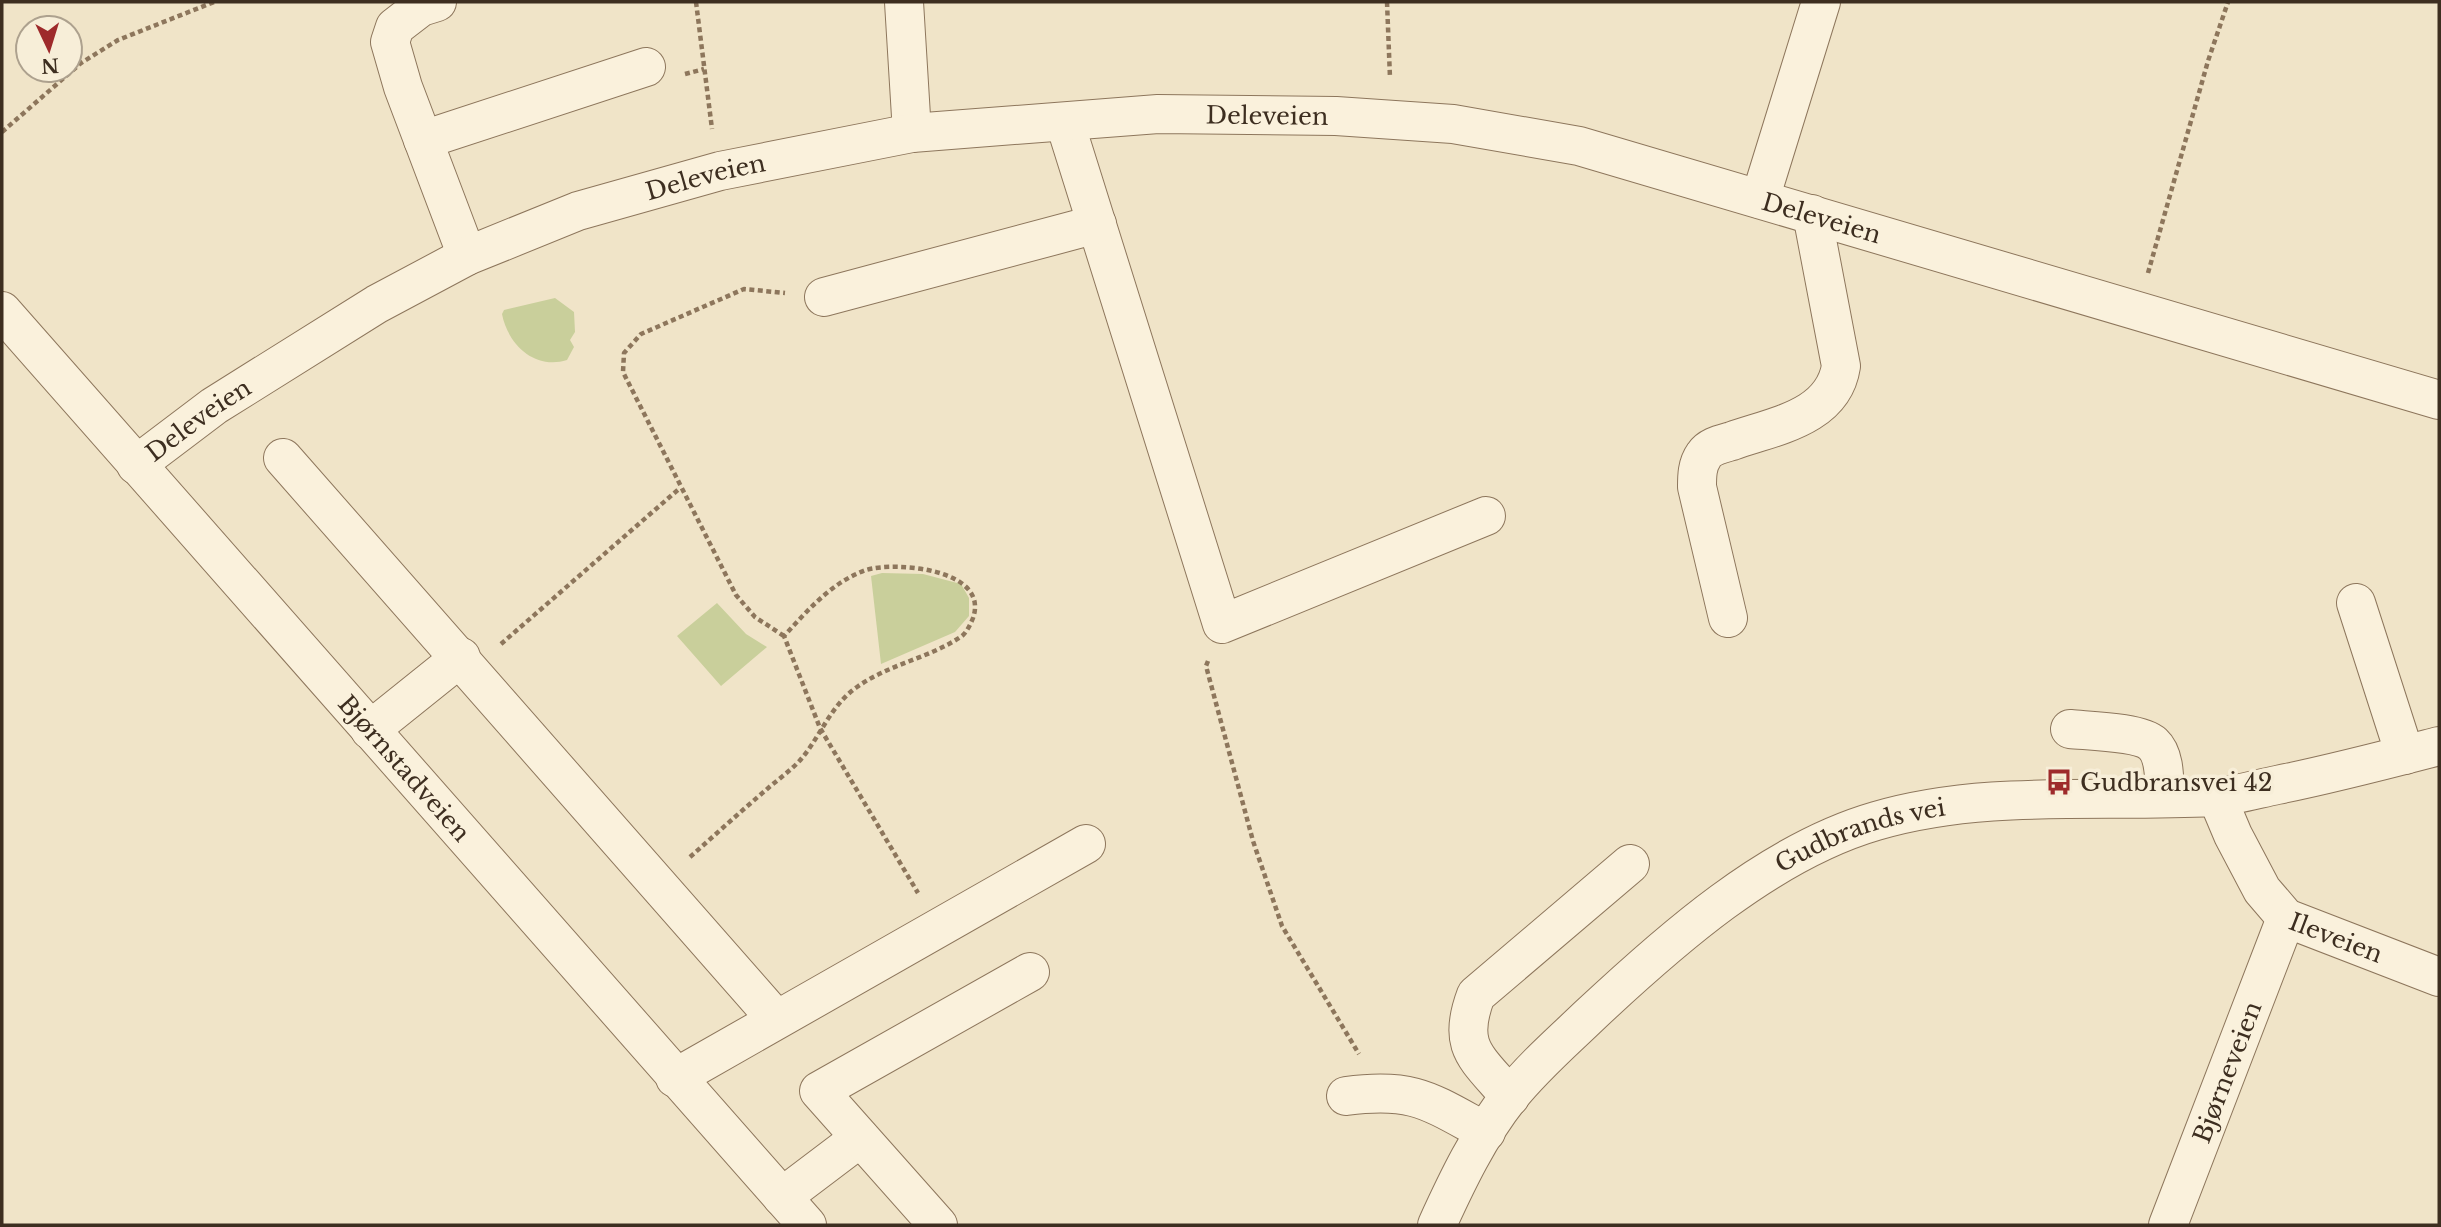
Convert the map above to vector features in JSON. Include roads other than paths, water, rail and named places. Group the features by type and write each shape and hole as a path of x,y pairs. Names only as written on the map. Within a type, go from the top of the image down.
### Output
{"street":[{"path":"437,2 421,7 395,27 390,42 423,140 467,256"},
{"path":"904,2 912,133"},
{"path":"1760,199 1821,2"},
{"path":"423,140 646,67"},
{"name":"Deleveien","path":"136,465 214,405 377,303 467,256 578,211 720,171 912,133 1158,114 1385,119 1453,124 1579,146 2439,400"},
{"path":"1065,123 1222,624 1486,516"},
{"path":"1728,618 1697,487 1698,468 1711,448 1803,416 1822,404 1838,384 1841,366 1812,214"},
{"path":"824,297 1097,224"},
{"name":"Bjørnstadveien","path":"2,311 807,1225"},
{"path":"283,458 466,663 776,1020"},
{"path":"2356,603 2422,751"},
{"path":"370,730 466,663"},
{"path":"2070,729 2139,737 2153,744 2162,762 2165,798"},
{"name":"Gudbrands vei","path":"1437,1225 1457,1182 1486,1132 1510,1097 1538,1065 1631,976 1735,894 1809,846 1877,820 1947,807 2020,800 2217,797 2341,772 2422,751"},
{"name":"Ileveien","path":"2217,797 2232,835 2262,890 2286,918 2439,977"},
{"path":"675,1078 1086,844"},
{"path":"1510,1097 1473,1052 1466,1035 1468,1017 1476,995 1630,864"},
{"name":"Bjørneveien","path":"2168,1225 2286,918"},
{"path":"938,1225 819,1091 1030,972"},
{"path":"1364,1093 1423,1098 1486,1132"},
{"path":"782,1197 860,1138"}],"place":[{"name":"Gudbransvei 42","path":"2059,782"}]}
